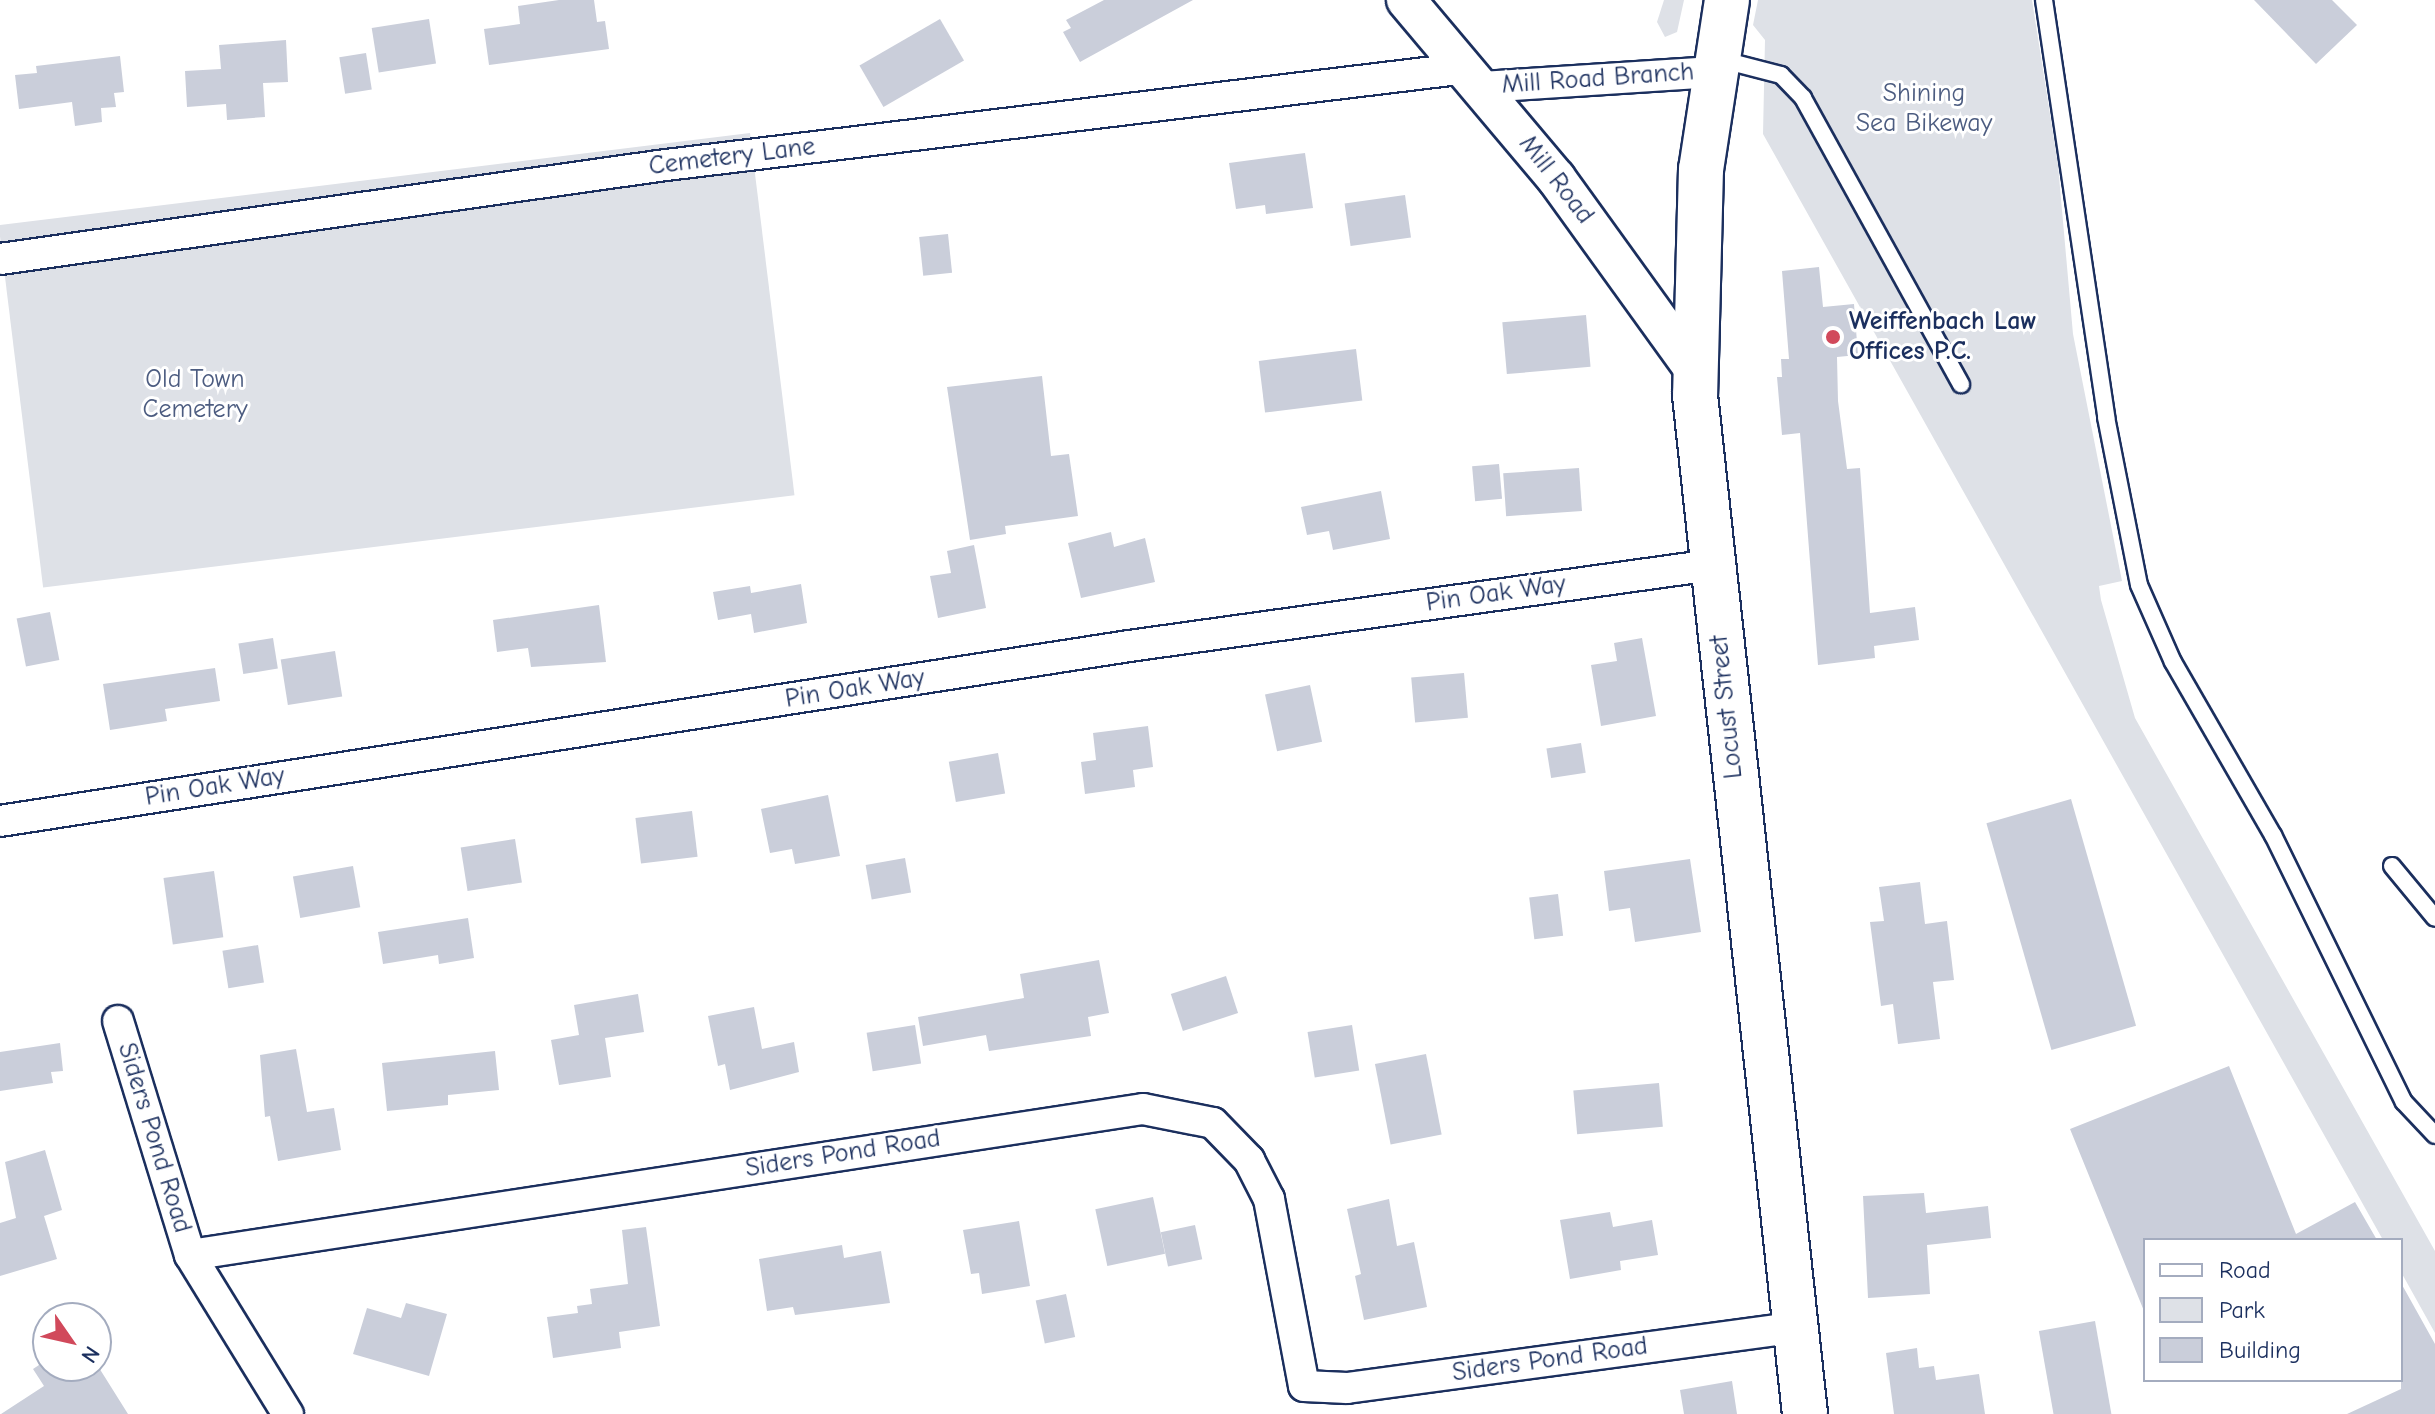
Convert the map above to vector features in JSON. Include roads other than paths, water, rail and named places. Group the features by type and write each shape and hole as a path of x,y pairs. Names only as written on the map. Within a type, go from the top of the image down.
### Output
{"highway":[{"name":"Locust Street","path":"1727,0 1701,169 1694,369 1712,565 1805,1414"}],"street":[{"name":"Mill Road","path":"1406,0 1474,77 1630,276 1694,369"},
{"name":"Mill Road Branch","path":"1474,77 1716,65"},
{"name":"Cemetery Lane","path":"0,259 658,166 1474,77"},
{"name":"Pin Oak Way","path":"0,821 1129,646 1712,565"},
{"name":"Siders Pond Road","path":"118,1021 190,1255 288,1414"},
{"name":"Siders Pond Road","path":"190,1255 1143,1109 1213,1123 1249,1160 1269,1199 1304,1400 1347,1388 1796,1327"}],"lane":[{"path":"2044,0 2106,417 2139,585 2167,649 2273,835 2404,1102 2435,1135"},
{"path":"1716,65 1768,69 1803,98 1961,384"},
{"path":"2392,866 2435,918"}],"place":[{"name":"Weiffenbach Law Offices P.C.","path":"1833,337"}],"park label":[{"name":"Shining Sea Bikeway","path":"1924,109"},
{"name":"Old Town Cemetery","path":"195,395"}]}
